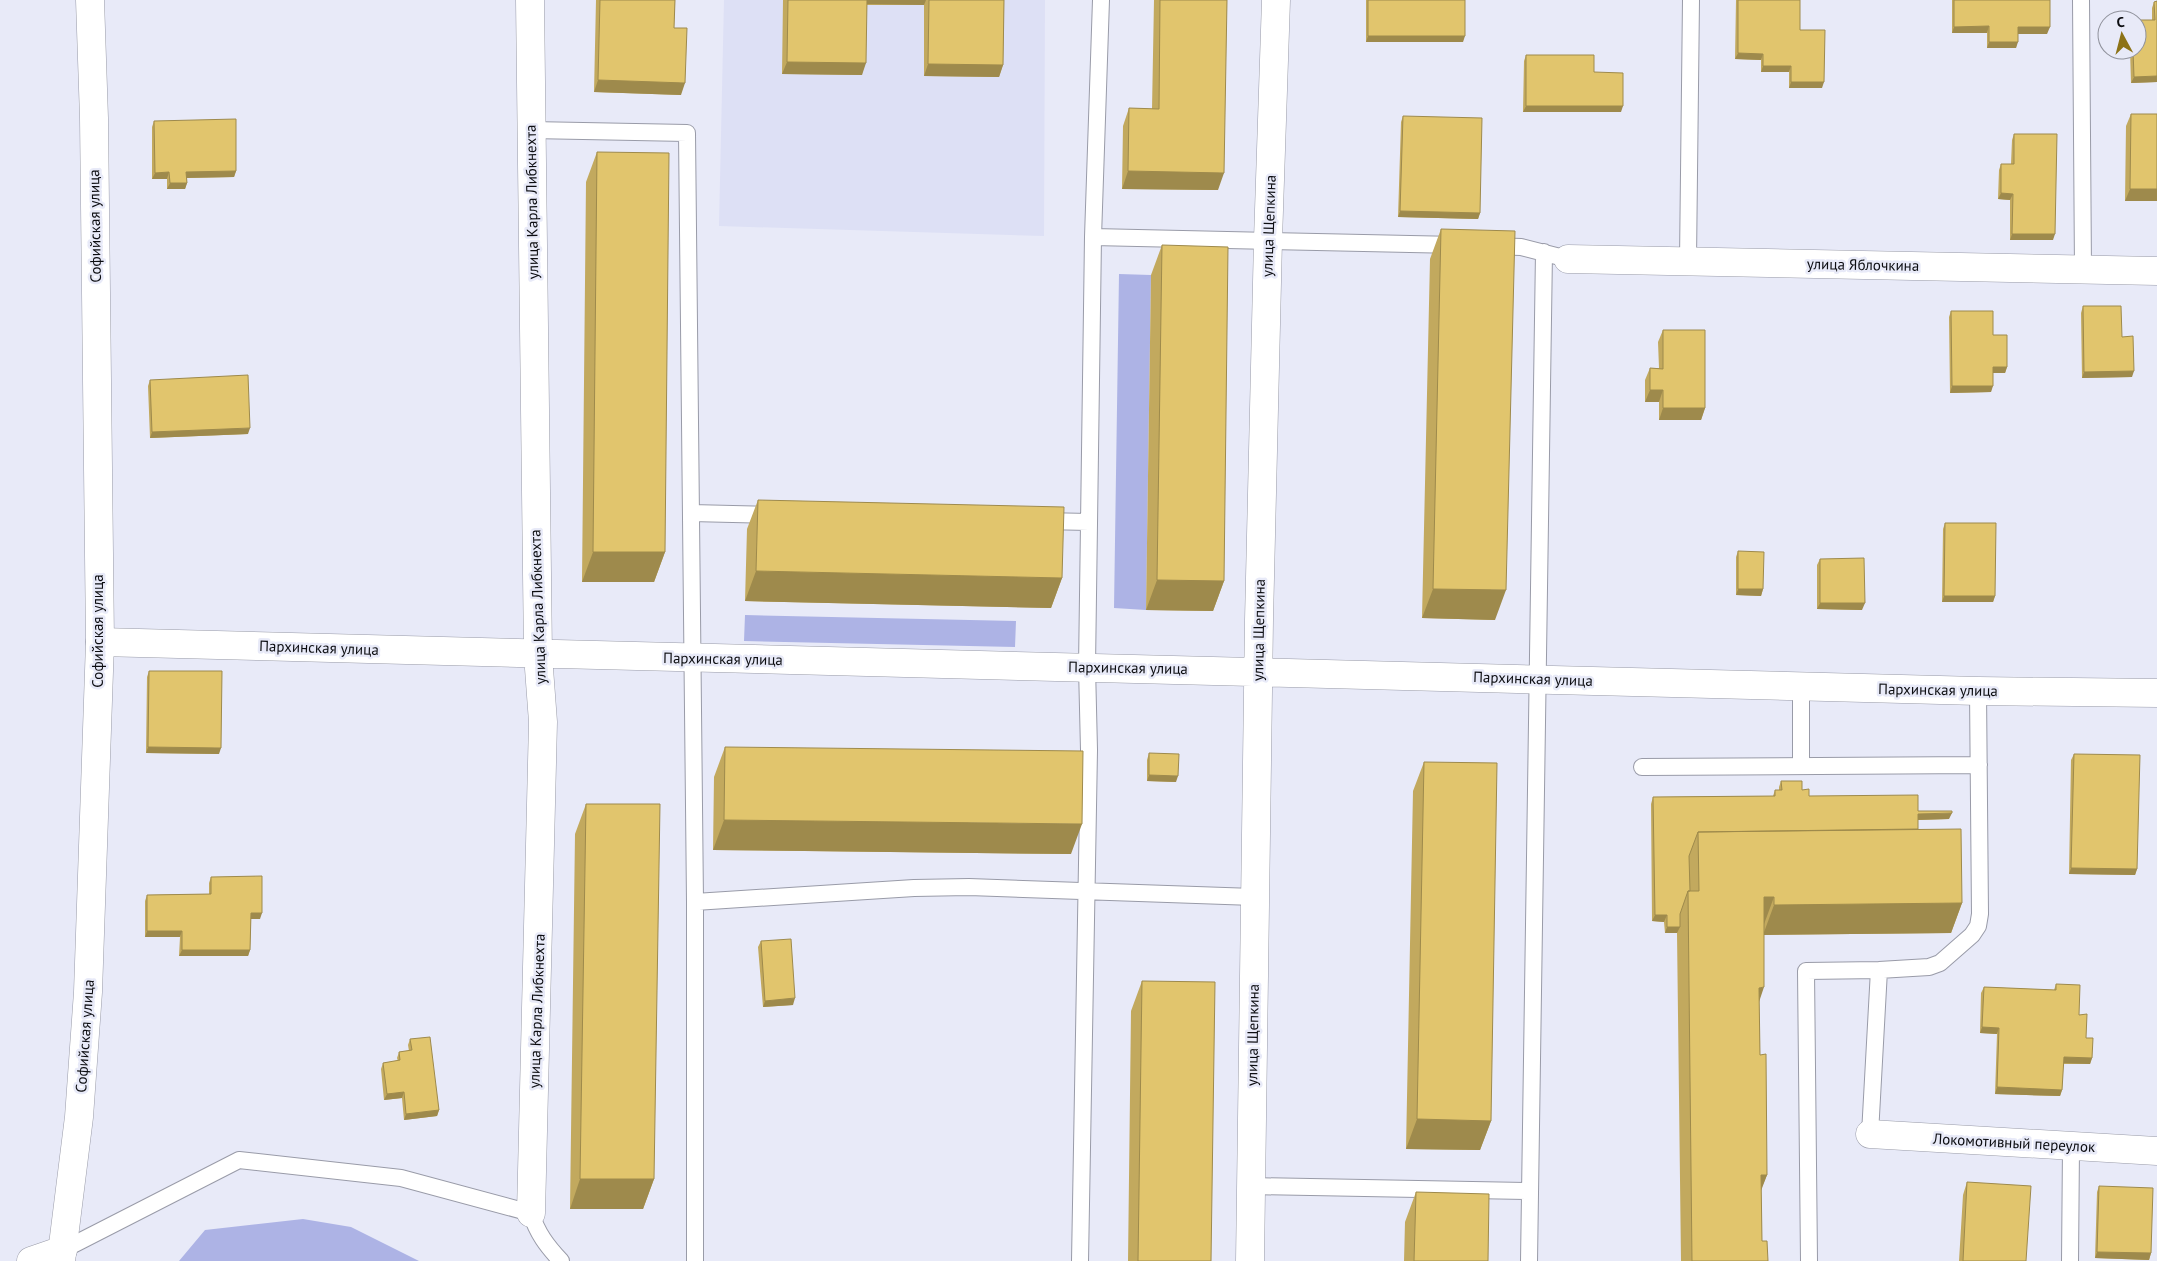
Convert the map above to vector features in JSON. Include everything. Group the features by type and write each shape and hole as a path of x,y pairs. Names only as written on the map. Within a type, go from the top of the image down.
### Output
{"street":[{"name":"Софийская улица","path":"62,1256 79,1117 88,992 100,642 94,118 90,0"},
{"name":"улица Карла Либкнехта","path":"530,0 538,655 543,722 531,1213"},
{"name":"улица Щепкина","path":"1250,1261 1258,672 1268,240 1276,0"},
{"name":"улица Яблочкина","path":"1556,256 1688,261 2157,271"},
{"name":"Пархинская улица","path":"100,642 538,655 2157,694"},
{"name":"Локомотивный переулок","path":"1870,1134 2157,1151"},
{"path":"31,1261 62,1256"}],"lane":[{"path":"1080,1261 1089,750 1087,667 1093,237 1101,0"},
{"path":"1688,261 1691,0"},
{"path":"2081,0 2083,270"},
{"path":"532,130 687,133 695,902 695,1261"},
{"path":"1093,237 1521,247 1556,256 1537,679 1529,1261"},
{"path":"691,513 790,515"},
{"path":"1029,520 1089,522"},
{"path":"1801,686 1801,766"},
{"path":"1809,1261 1806,971 1929,967 1940,963 1972,935 1978,926 1980,914 1978,691"},
{"path":"1642,767 1979,765"},
{"path":"695,902 914,888 969,887 1254,897"},
{"path":"1870,1134 1880,970"},
{"path":"2070,1261 2071,1147"},
{"path":"62,1256 239,1160 401,1178 531,1213 545,1244 561,1261"},
{"path":"1251,1186 1529,1192"}],"shaded area":[{"path":"724,0 1045,0 1044,236 719,226"},
{"path":"1119,274 1151,275 1146,610 1114,608"},
{"path":"745,615 1016,621 1015,647 744,641"},
{"path":"303,1219 351,1227 419,1261 179,1261 205,1230"}],"building":[{"path":"600,0 675,0 674,28 687,28 685,83 598,80"},
{"path":"788,0 867,0 866,63 787,62"},
{"path":"929,0 1004,0 1003,65 928,64"},
{"path":"1160,0 1227,0 1224,173 1128,171 1129,108 1159,109"},
{"path":"1368,0 1465,0 1465,36 1368,36"},
{"path":"1738,0 1800,0 1800,30 1825,30 1824,82 1791,82 1791,66 1763,66 1763,54 1738,53"},
{"path":"1954,0 2050,0 2050,27 2018,27 2018,42 1989,42 1989,26 1954,27"},
{"path":"2157,1 2157,76 2134,77 2133,60 2147,60 2147,20 2155,20 2154,2"},
{"path":"1526,55 1594,55 1594,72 1623,73 1623,106 1526,106"},
{"path":"2131,114 2157,114 2157,189 2130,189"},
{"path":"1403,116 1482,118 1480,213 1400,211"},
{"path":"236,119 236,171 186,172 187,183 170,183 169,172 155,173 154,121"},
{"path":"2014,134 2057,134 2055,234 2012,234 2013,194 2001,193 2001,164 2014,164"},
{"path":"597,152 669,153 665,552 593,552"},
{"path":"1441,229 1515,231 1506,590 1433,589"},
{"path":"1162,245 1228,247 1224,581 1157,580"},
{"path":"2083,306 2121,306 2122,337 2133,336 2134,371 2084,372"},
{"path":"1951,311 1993,311 1993,335 2007,335 2007,367 1993,367 1993,386 1952,386"},
{"path":"1663,330 1705,330 1705,408 1663,408 1663,390 1650,390 1650,368 1663,369"},
{"path":"248,375 250,428 152,432 150,380"},
{"path":"758,500 1064,507 1062,578 756,571"},
{"path":"1945,523 1996,523 1995,596 1944,596"},
{"path":"1738,551 1764,552 1763,589 1738,589"},
{"path":"1864,558 1865,603 1820,603 1820,559"},
{"path":"149,671 222,671 221,748 148,747"},
{"path":"725,747 1083,751 1082,824 724,820"},
{"path":"1149,753 1179,754 1178,776 1149,775"},
{"path":"2074,754 2140,755 2137,869 2071,868"},
{"path":"1424,762 1497,763 1491,1121 1417,1119"},
{"path":"1781,781 1802,781 1802,790 1809,789 1809,796 1918,795 1918,811 1952,811 1952,813 1918,814 1918,829 1698,832 1689,856 1690,891 1688,891 1680,914 1680,927 1667,927 1667,915 1655,915 1653,797 1775,796 1775,790 1782,790"},
{"path":"586,804 660,804 654,1179 580,1179"},
{"path":"1961,829 1962,903 1774,905 1774,897 1764,897 1764,987 1759,988 1760,1055 1766,1054 1767,1175 1761,1175 1762,1241 1767,1241 1768,1261 1692,1261 1688,891 1699,891 1698,832"},
{"path":"262,876 262,913 251,913 250,950 182,950 182,931 147,931 147,895 211,894 211,877"},
{"path":"791,939 795,998 765,1001 761,941"},
{"path":"1142,981 1215,982 1211,1261 1138,1261"},
{"path":"2056,984 2080,985 2079,1015 2087,1014 2086,1038 2093,1038 2092,1058 2064,1057 2062,1090 1997,1087 1999,1028 1982,1027 1984,987 2056,990"},
{"path":"430,1037 439,1110 406,1114 404,1092 387,1094 383,1063 400,1060 399,1052 412,1050 410,1039"},
{"path":"1967,1182 2031,1186 2026,1261 1963,1261"},
{"path":"2099,1186 2153,1188 2151,1253 2097,1252"},
{"path":"1416,1192 1489,1194 1488,1261 1414,1261"}]}
